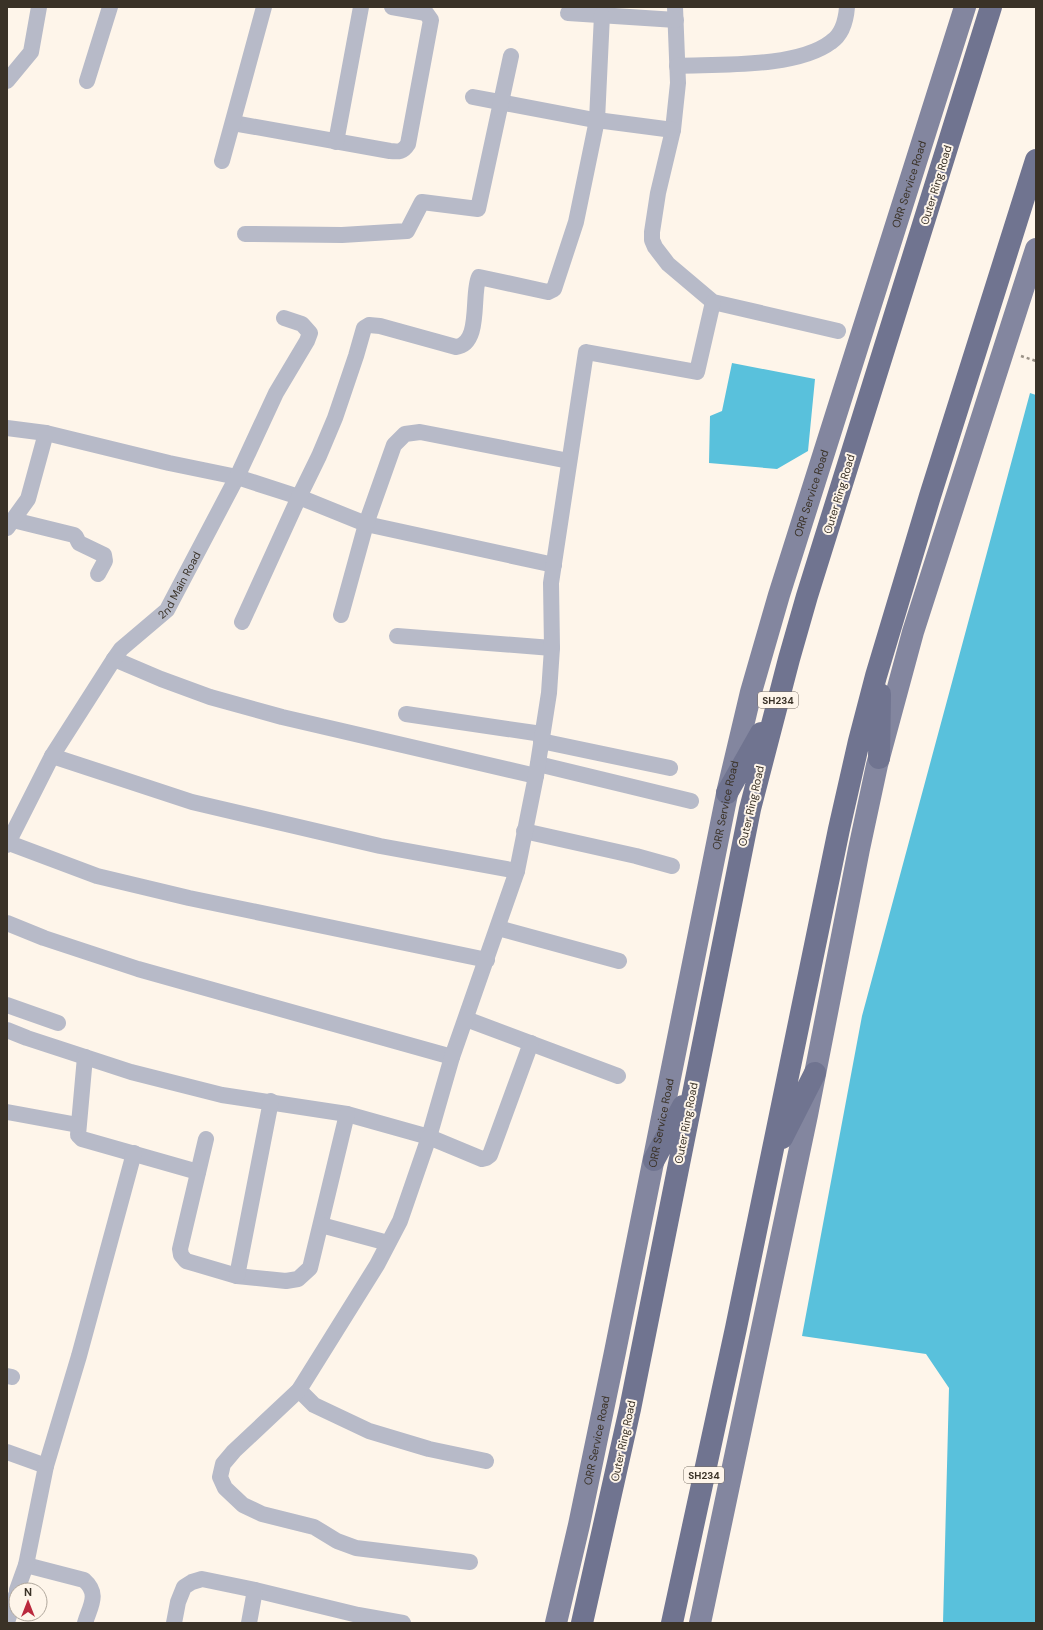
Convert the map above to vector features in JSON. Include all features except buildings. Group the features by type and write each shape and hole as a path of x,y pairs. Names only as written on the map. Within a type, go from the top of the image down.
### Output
{"highway":[{"name":"Outer Ring Road","path":"582,1623 630,1409 693,1086 750,809 776,707 827,530 991,7"},
{"name":"SH234","path":"672,1623 736,1328 768,1166 839,828 859,741 880,662 930,496 1036,160"},
{"path":"879,758 880,662"},
{"path":"727,793 776,707"},
{"path":"768,1166 815,1073"},
{"path":"654,1160 693,1086"}],"main road":[{"name":"ORR Service Road","path":"556,1623 579,1525 727,793 751,692 779,595 965,7"},
{"path":"700,1623 753,1374 815,1073 859,849 879,758 913,632 1036,249"}],"street":[{"path":"7,81 31,52 39,7"},
{"path":"87,81 110,7"},
{"path":"222,161 264,7"},
{"path":"336,142 361,7"},
{"path":"233,123 390,151 399,152 404,150 408,144 430,25 429,16 426,13 392,7"},
{"path":"677,66 762,62 797,57 817,50 832,42 840,33 846,20 847,7"},
{"path":"568,13 602,15 676,14 678,83 673,130 658,193 652,240 660,256 713,302 838,331"},
{"path":"242,622 319,456 335,418 364,328 369,325 380,326 460,347 465,343 472,330 479,277 548,292 554,289 576,222 597,120 602,15"},
{"path":"245,234 342,235 407,231 422,202 478,209 511,56"},
{"path":"473,97 597,120 673,130"},
{"path":"470,1562 356,1548 337,1541 314,1527 262,1514 243,1505 225,1488 220,1477 224,1464 234,1452 299,1390 377,1265 400,1221 429,1137 452,1057 517,871 537,770 549,693 552,648 551,583 586,352 697,372 713,302"},
{"name":"2nd Main Road","path":"8,844 52,756 114,659 121,649 167,610 237,477 276,393 307,341 310,332 302,324 284,318"},
{"path":"7,428 46,433 169,463 237,477 299,497 366,524 554,565"},
{"path":"341,615 366,524 394,445 404,434 420,432 569,461"},
{"path":"46,433 28,499 10,524 74,535 79,543 104,555 105,561 98,574"},
{"path":"398,636 552,648"},
{"path":"114,659 161,679 210,697 282,717 691,801"},
{"path":"406,714 542,737 670,768"},
{"path":"52,756 192,802 380,846 517,871"},
{"path":"524,831 636,856 672,866"},
{"path":"8,844 97,876 189,898 487,960"},
{"path":"7,923 44,938 138,968 452,1057"},
{"path":"498,928 619,961"},
{"path":"7,1005 58,1022"},
{"path":"466,1019 618,1076"},
{"path":"7,1030 131,1072 222,1095 272,1101 347,1114 429,1137 482,1159 490,1155 531,1043"},
{"path":"85,1057 78,1125 78,1135 82,1140 134,1153 198,1172"},
{"path":"237,1276 272,1101"},
{"path":"7,1112 78,1125"},
{"path":"206,1139 180,1249 181,1255 186,1261 237,1276 286,1281 298,1280 310,1268 347,1114"},
{"path":"21,1582 26,1565 46,1466 81,1348 134,1153"},
{"path":"321,1225 388,1243"},
{"path":"299,1390 314,1405 369,1431 429,1449 486,1461"},
{"path":"7,1452 46,1466"},
{"path":"26,1565 84,1580 91,1586 93,1597 85,1623"},
{"path":"174,1623 178,1602 184,1587 192,1582 202,1580 255,1590 403,1623"},
{"path":"248,1623 255,1590"}],"water":[{"path":"732,363 815,379 808,451 777,469 709,463 710,416 722,411"},
{"path":"1030,393 1036,395 1036,1623 943,1623 949,1388 926,1354 802,1336 862,1016"}]}
